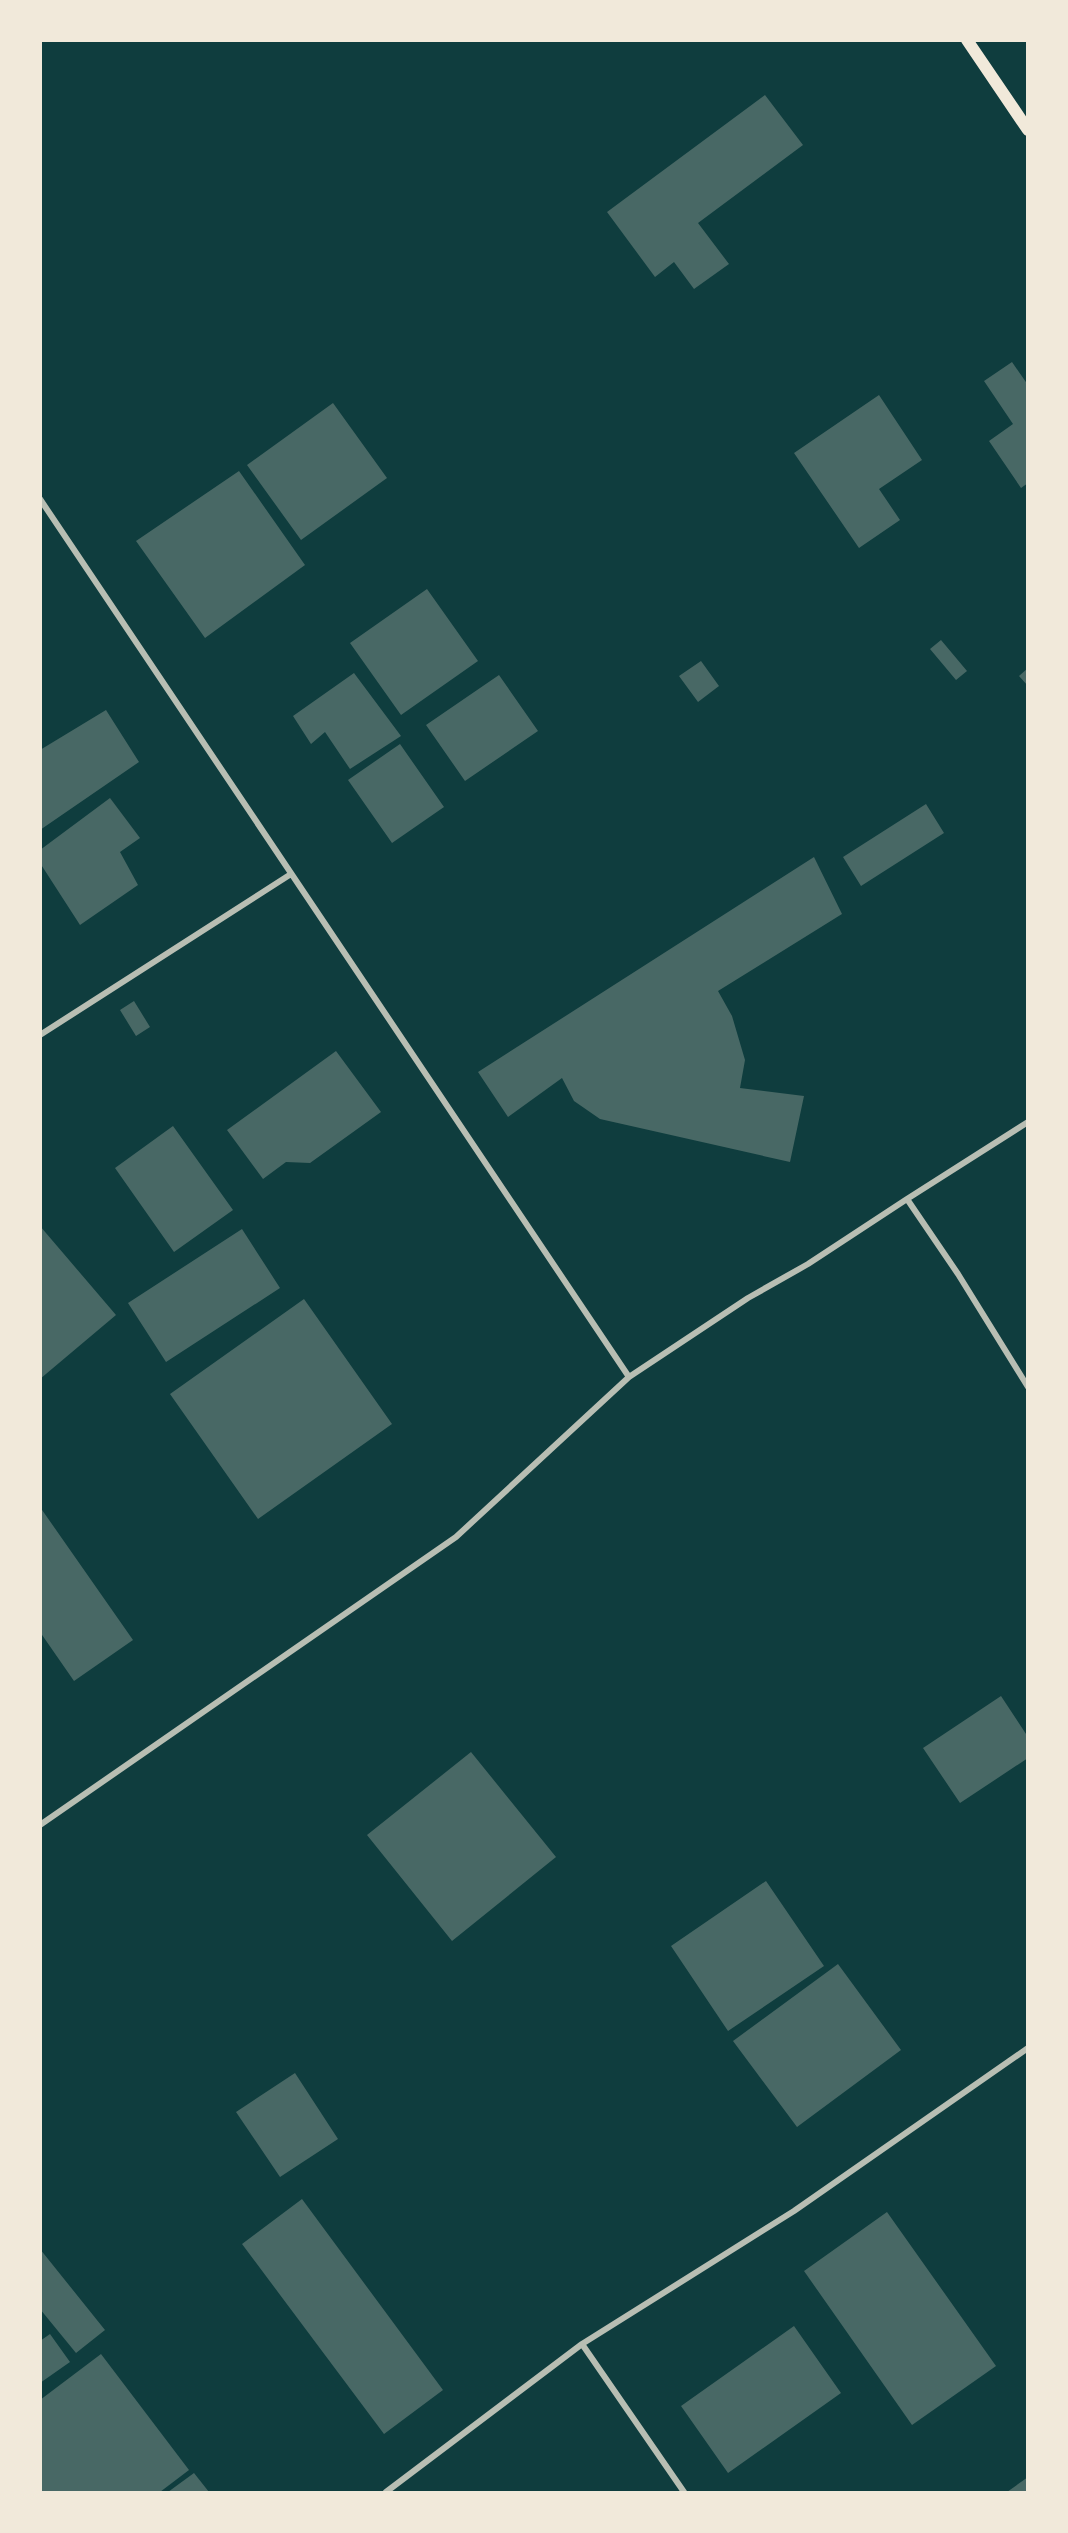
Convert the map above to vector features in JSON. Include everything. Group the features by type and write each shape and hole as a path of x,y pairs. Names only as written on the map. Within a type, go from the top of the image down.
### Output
{"main road":[{"path":"967,40 1028,130"}],"street":[{"path":"40,499 629,1377"},
{"path":"40,1035 291,874"},
{"path":"40,1825 456,1537 629,1377 748,1298 808,1264 1028,1122"},
{"path":"907,1199 958,1274 1028,1387"},
{"path":"386,2493 582,2344 794,2211 1028,2048"},
{"path":"582,2344 684,2493"}],"building":[{"path":"765,95 803,145 698,223 729,264 694,289 674,262 655,277 607,212"},
{"path":"1012,362 1028,385 1028,483 1021,488 989,441 1013,424 984,381"},
{"path":"879,395 922,460 879,489 900,520 859,548 794,453"},
{"path":"333,403 387,478 301,540 247,465"},
{"path":"239,471 305,565 205,638 136,541"},
{"path":"427,589 478,661 401,715 350,643"},
{"path":"941,640 967,671 956,680 930,649"},
{"path":"701,661 719,686 698,702 679,676"},
{"path":"1028,668 1028,686 1019,676"},
{"path":"354,673 401,736 350,769 325,732 311,744 293,716"},
{"path":"499,675 538,731 465,781 426,725"},
{"path":"106,710 139,762 40,830 40,750"},
{"path":"400,744 444,807 392,843 348,780"},
{"path":"110,798 140,838 120,852 138,885 80,925 40,863 40,850"},
{"path":"926,804 944,833 861,886 843,857"},
{"path":"814,857 842,914 718,991 732,1016 745,1060 740,1088 804,1096 790,1162 600,1119 574,1101 562,1078 508,1117 478,1072"},
{"path":"134,1001 150,1027 136,1036 120,1010"},
{"path":"336,1051 381,1112 310,1163 286,1162 263,1179 227,1130"},
{"path":"173,1126 233,1210 174,1252 115,1168"},
{"path":"40,1226 116,1315 40,1379"},
{"path":"242,1229 280,1288 166,1362 128,1303"},
{"path":"304,1299 392,1424 258,1519 170,1394"},
{"path":"40,1507 133,1640 74,1681 40,1632"},
{"path":"1001,1696 1028,1737 1028,1758 960,1803 923,1748"},
{"path":"471,1752 556,1857 452,1941 367,1835"},
{"path":"766,1881 824,1966 728,2031 671,1946"},
{"path":"838,1964 901,2050 797,2127 733,2041"},
{"path":"295,2073 338,2139 280,2177 236,2112"},
{"path":"302,2199 443,2390 384,2434 242,2244"},
{"path":"887,2212 996,2366 912,2425 804,2271"},
{"path":"40,2249 105,2330 76,2353 40,2309"},
{"path":"794,2326 841,2393 728,2473 681,2406"},
{"path":"50,2334 70,2362 40,2383 40,2341"},
{"path":"101,2354 189,2470 160,2492 40,2492 40,2400"},
{"path":"194,2473 209,2492 168,2492"},
{"path":"1028,2477 1028,2492 1007,2492"}]}
